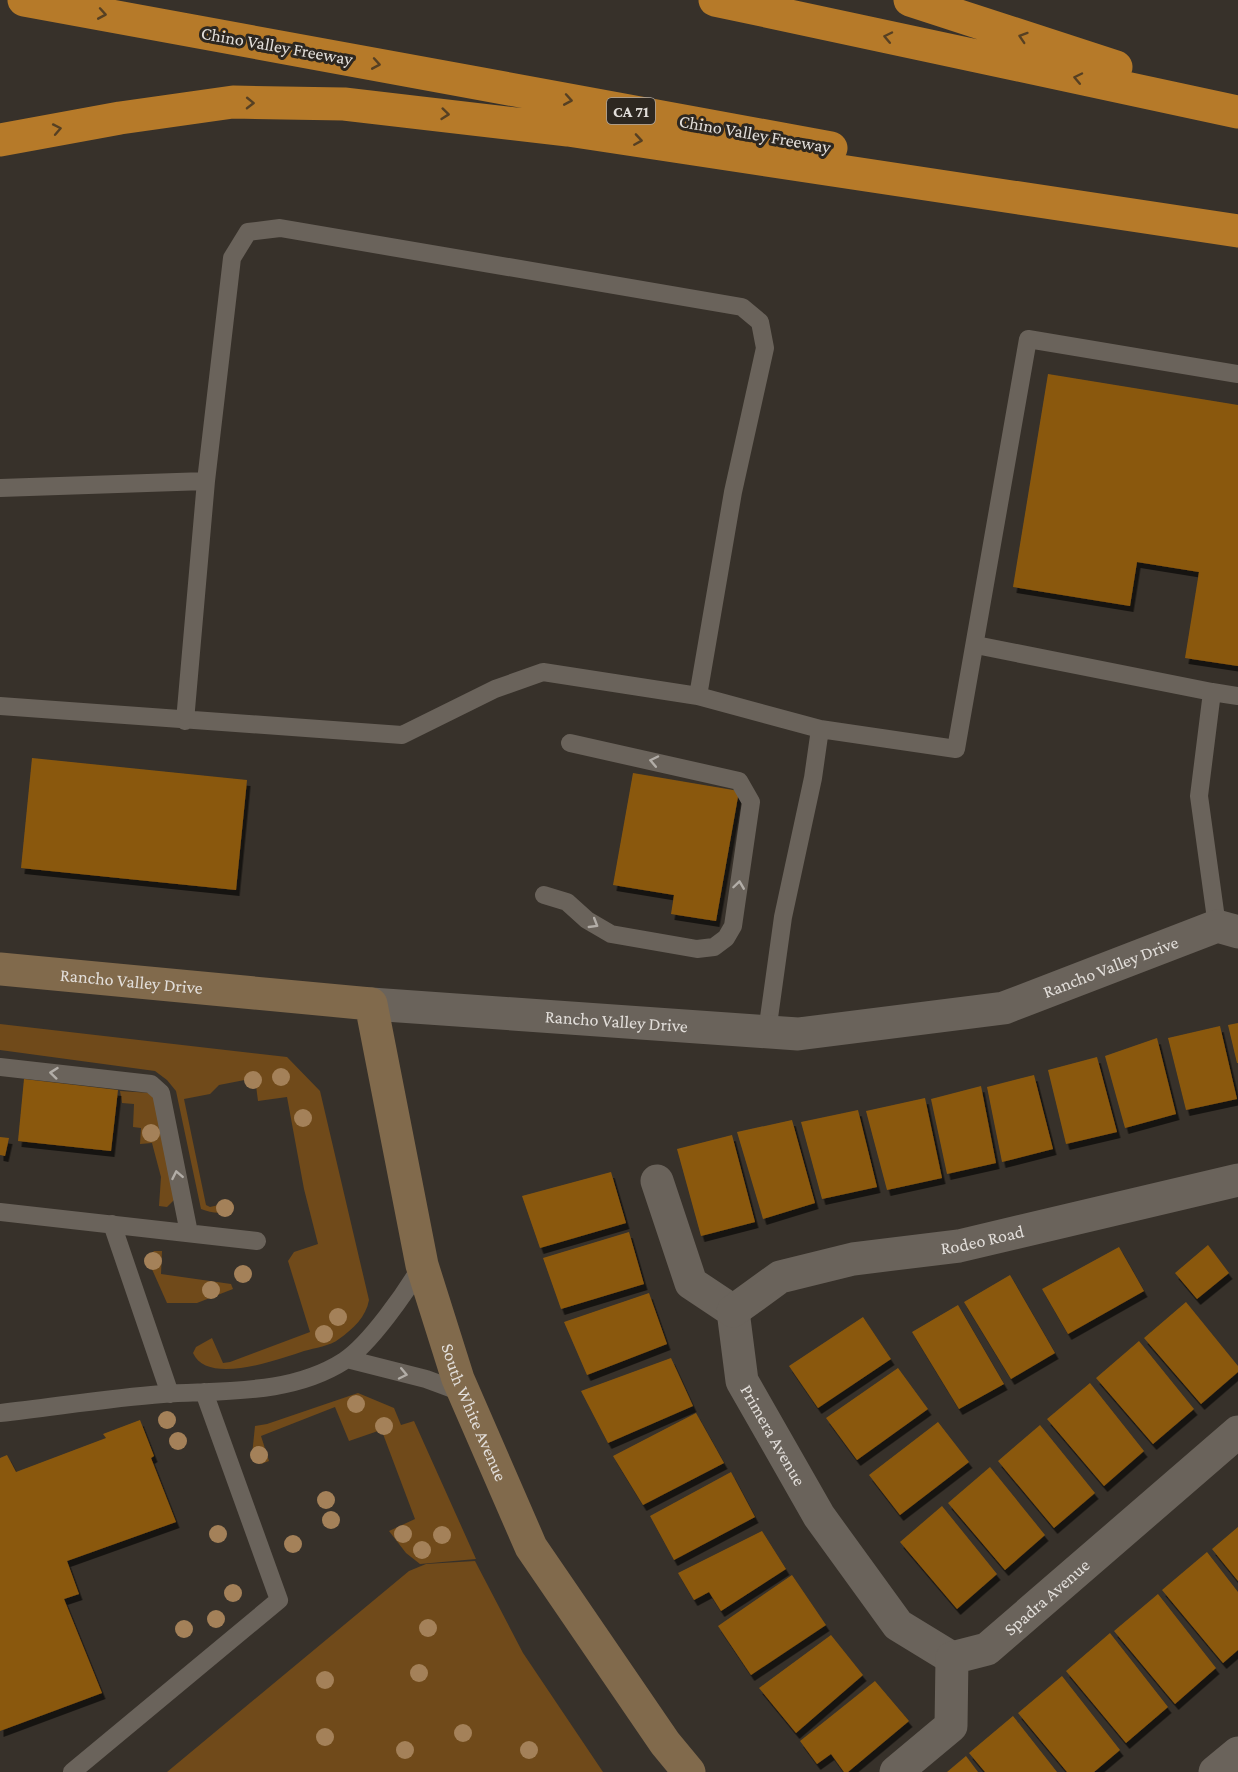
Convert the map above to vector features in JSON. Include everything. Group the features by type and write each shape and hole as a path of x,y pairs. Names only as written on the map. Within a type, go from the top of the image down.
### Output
{"highway":[{"name":"Chino Valley Freeway","path":"24,0 1238,222"},
{"path":"715,0 1238,112"},
{"path":"909,0 1238,107"},
{"path":"0,140 120,118 233,102 344,104 568,130 1238,231"}],"street":[{"name":"Rancho Valley Drive","path":"0,969 371,1004 798,1034 1004,1008 1227,929"},
{"name":"South White Avenue","path":"371,1004 422,1265 464,1393 531,1547 665,1743 689,1772"},
{"name":"Rodeo Road","path":"733,1311 780,1277 853,1259 959,1246 1238,1180"},
{"path":"657,1181 692,1282 733,1311"},
{"name":"Primera Avenue","path":"733,1311 742,1381 819,1516 898,1625 952,1658"},
{"name":"Spadra Avenue","path":"952,1658 987,1648 1238,1432"},
{"path":"896,1772 951,1726 952,1658"},
{"path":"1215,1772 1238,1753"}],"lane":[{"path":"185,721 206,481 232,258 248,232 280,228 742,307 760,322 765,348 733,492 698,696"},
{"path":"0,706 402,735 495,689 543,672 698,696 820,729 956,749 1028,339 1238,374"},
{"path":"0,488 206,481"},
{"path":"976,645 1238,696"},
{"path":"1212,692 1199,796 1227,929"},
{"path":"767,1032 783,917 813,778 820,729"},
{"path":"544,895 567,902 587,920 610,934 697,949 714,947 726,938 734,926 751,802 739,781 726,776 570,743"},
{"path":"0,1067 151,1084 157,1088 161,1093 189,1233"},
{"path":"0,1212 257,1240"},
{"path":"112,1224 170,1394"},
{"path":"0,1413 170,1394 279,1387 306,1380 347,1359 405,1294 422,1265"},
{"path":"347,1359 426,1379 464,1393"},
{"path":"72,1772 279,1600 204,1392"}],"shaded area":[{"path":"0,1024 287,1057 320,1091 369,1300 365,1312 354,1327 331,1343 245,1367 213,1368 201,1363 193,1353 196,1347 212,1338 223,1363 230,1362 310,1332 288,1261 294,1252 318,1244 304,1189 287,1097 258,1101 255,1078 219,1085 210,1094 184,1099 206,1205 210,1207 232,1202 234,1207 227,1212 208,1211 201,1209 176,1091 167,1080 155,1071 0,1050"},
{"path":"120,1091 151,1093 157,1105 175,1199 167,1207 159,1206 161,1177 152,1143 140,1144 141,1128 133,1127 134,1104 122,1103"},
{"path":"154,1251 162,1251 161,1274 231,1284 233,1289 197,1303 167,1303 147,1258"},
{"path":"358,1393 394,1408 401,1425 414,1421 476,1559 420,1564 406,1553 389,1531 415,1519 383,1434 378,1431 349,1441 335,1407 261,1436 269,1461 261,1464 252,1455 255,1426"},
{"path":"475,1561 523,1653 603,1772 167,1772 409,1571 426,1564"}],"building":[{"path":"1048,374 1238,405 1238,666 1185,658 1199,572 1137,562 1130,606 1013,587"},
{"path":"32,758 247,780 236,890 21,868"},
{"path":"633,773 739,791 716,921 671,914 674,895 613,885"},
{"path":"1238,1023 1238,1063 1237,1063 1228,1025"},
{"path":"1220,1026 1237,1099 1186,1110 1168,1038"},
{"path":"1157,1038 1176,1114 1125,1128 1105,1056"},
{"path":"1097,1057 1117,1132 1066,1144 1048,1070"},
{"path":"1034,1075 1053,1149 1002,1162 987,1087"},
{"path":"24,1079 118,1090 111,1151 18,1141"},
{"path":"981,1086 996,1163 947,1174 931,1099"},
{"path":"925,1098 942,1178 887,1190 866,1111"},
{"path":"858,1110 877,1187 822,1199 801,1122"},
{"path":"792,1120 815,1203 763,1219 737,1132"},
{"path":"732,1135 755,1222 701,1236 677,1149"},
{"path":"0,1137 9,1138 5,1156 0,1155"},
{"path":"611,1172 626,1223 540,1248 522,1196"},
{"path":"629,1232 644,1284 561,1309 543,1258"},
{"path":"1208,1245 1229,1273 1197,1299 1175,1273"},
{"path":"1119,1247 1144,1291 1068,1334 1042,1289"},
{"path":"1010,1275 1055,1353 1011,1379 964,1302"},
{"path":"649,1293 667,1344 587,1375 564,1322"},
{"path":"1186,1302 1238,1366 1238,1372 1201,1404 1144,1338"},
{"path":"958,1305 1004,1384 959,1409 912,1332"},
{"path":"863,1317 891,1359 818,1408 789,1366"},
{"path":"1139,1341 1194,1409 1153,1444 1096,1378"},
{"path":"671,1358 693,1406 608,1443 581,1391"},
{"path":"898,1368 928,1409 857,1460 826,1418"},
{"path":"1090,1383 1144,1451 1104,1486 1047,1419"},
{"path":"696,1413 724,1463 643,1505 613,1456"},
{"path":"140,1420 154,1456 151,1458 176,1522 67,1561 79,1594 64,1599 102,1693 0,1731 0,1458 7,1455 16,1472 106,1438 103,1434"},
{"path":"938,1422 969,1462 900,1515 869,1475"},
{"path":"1040,1425 1095,1493 1054,1528 998,1461"},
{"path":"990,1467 1045,1535 1005,1570 948,1503"},
{"path":"731,1472 755,1517 674,1560 650,1516"},
{"path":"942,1506 997,1574 957,1609 900,1542"},
{"path":"1238,1527 1238,1581 1212,1549"},
{"path":"762,1531 786,1569 721,1611 709,1592 694,1600 678,1573"},
{"path":"1207,1552 1238,1592 1238,1650 1223,1663 1162,1590"},
{"path":"792,1575 826,1625 751,1675 718,1626"},
{"path":"1158,1594 1216,1668 1175,1704 1114,1631"},
{"path":"1110,1633 1168,1707 1126,1743 1066,1671"},
{"path":"831,1635 863,1675 796,1733 759,1688"},
{"path":"1062,1676 1120,1750 1094,1772 1067,1772 1018,1713"},
{"path":"875,1681 909,1721 848,1772 844,1772 831,1754 817,1764 800,1741"},
{"path":"1013,1716 1057,1772 985,1772 969,1753"},
{"path":"966,1756 978,1772 947,1772"}]}
